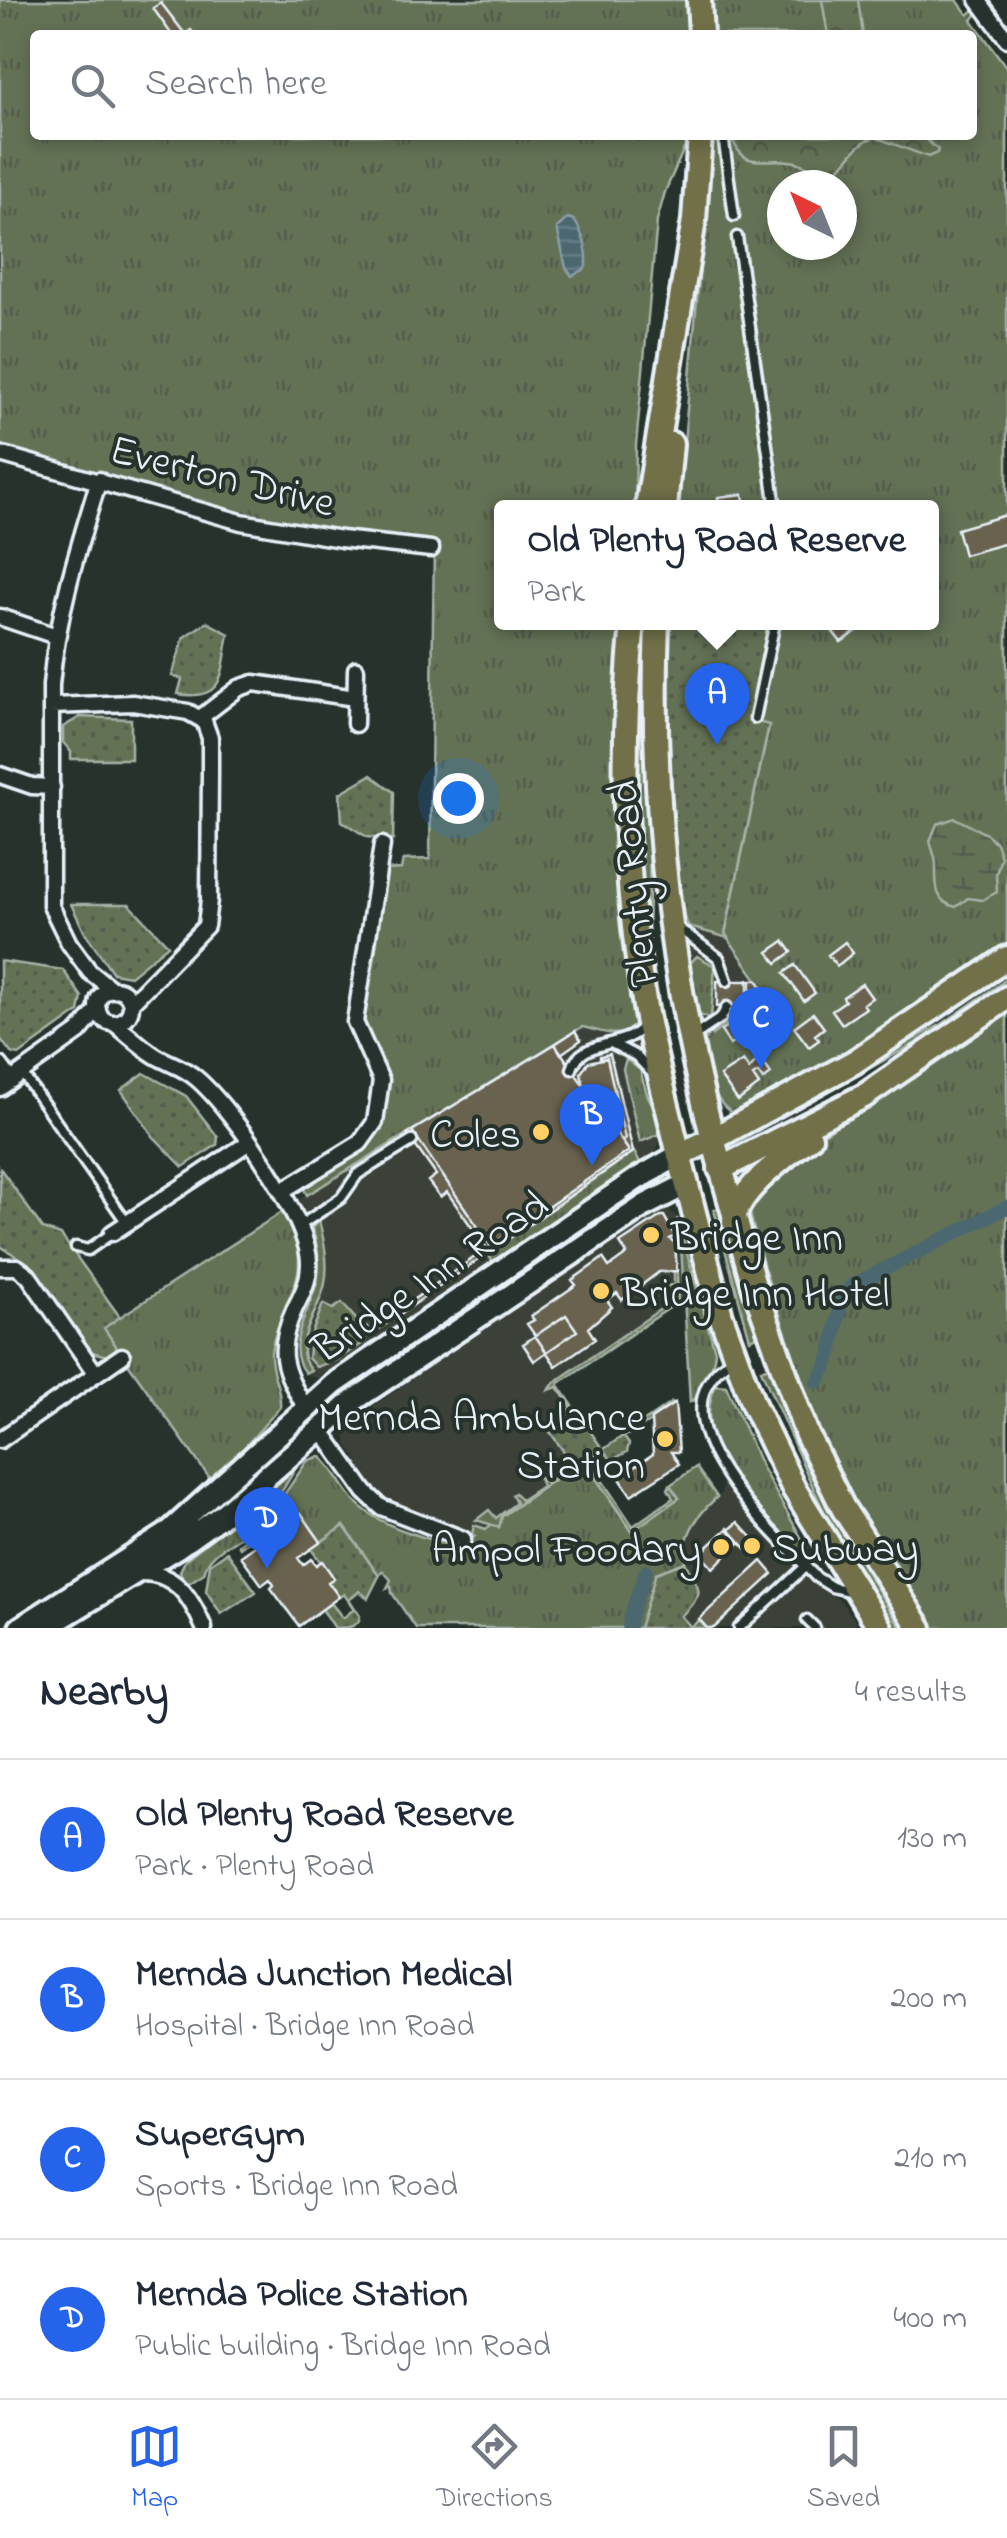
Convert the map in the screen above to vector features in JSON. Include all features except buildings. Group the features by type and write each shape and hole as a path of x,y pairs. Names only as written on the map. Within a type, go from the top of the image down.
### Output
{"main road":[{"path":"699,0 700,30"},
{"path":"648,500 694,220 700,140"},
{"path":"666,500 687,266"},
{"name":"Plenty Road","path":"632,630 626,725 630,892 646,1014 686,1184 735,1357 783,1469 880,1628"},
{"name":"Plenty Road","path":"657,630 656,767 669,921 689,1040 720,1169 776,1352 826,1477 920,1628"},
{"name":"Bridge Inn Road","path":"20,1628 167,1534 334,1384 455,1300 679,1155 854,1062 1007,958"},
{"name":"Bridge Inn Road","path":"45,1628 192,1537 353,1401 644,1206 864,1096 1007,998"},
{"path":"734,1222 739,1204 759,1180 864,1096"},
{"path":"735,1357 776,1352"},
{"path":"306,1407 320,1428"}],"street":[{"path":"978,0 1007,39"},
{"name":"Everton Drive","path":"0,454 241,522 432,549"},
{"path":"99,480 56,636 51,906 69,944 90,972 117,990 130,1008 141,1044"},
{"path":"0,617 56,636"},
{"path":"355,724 356,669"},
{"path":"204,723 233,692 254,683 355,698"},
{"path":"52,706 133,703 188,712 204,723 210,773 208,919 195,941 151,980 123,1020 78,1032"},
{"path":"0,776 32,786 52,787"},
{"path":"282,1191 360,1143 375,1122 381,1080 355,1022 381,852 399,861"},
{"path":"90,972 99,1004 112,1023 198,1080 248,1143 301,1224 308,1248 308,1275 286,1330 282,1351 285,1369 306,1407"},
{"path":"0,1065 11,1080 78,1032 99,1004 117,990 151,980"},
{"path":"112,1233 248,1143"},
{"path":"2,1263 28,1275 96,1374"},
{"path":"0,1440 122,1356"},
{"path":"320,1428 365,1492 381,1507 463,1539"},
{"path":"175,1582 175,1563 192,1537"},
{"path":"137,1573 158,1573 175,1582 204,1628"}],"lane":[{"path":"724,140 734,216"},
{"path":"737,237 775,500"},
{"path":"755,718 772,630"},
{"path":"669,921 719,958 727,981"},
{"path":"689,1040 721,1018 727,1007"},
{"path":"572,1068 582,1052 614,1044 644,1028 646,1014"},
{"path":"614,1044 636,1056 662,1085"},
{"path":"11,1080 127,1223"},
{"path":"301,1224 342,1198 364,1170 412,1142"},
{"path":"76,1247 88,1250 112,1233"},
{"path":"735,1357 719,1369 706,1389 708,1444 726,1478 806,1566 824,1584 857,1593"},
{"path":"739,1628 806,1566"}],"shaded area":[{"path":"683,921 725,934 768,995 704,1041 704,1045"},
{"path":"636,1020 644,1085 660,1122 654,1156 333,1375 319,1379 306,1374 296,1350 319,1264 313,1231 298,1200 582,1027 630,1031"},
{"path":"665,1207 676,1216 697,1289 558,1384 601,1447 502,1516 499,1527 483,1538 407,1507 399,1509 379,1495 347,1444 348,1424 644,1217"},
{"path":"723,1484 812,1583 841,1601 860,1628 689,1628 664,1600 685,1562 684,1548 694,1520 721,1494"}],"green space":[{"path":"0,0 690,0 692,30 30,30 30,140 688,140 657,221 636,445 635,500 494,500 494,630 625,630 635,1023 630,1029 618,1034 582,1027 307,1195 305,1185 368,1143 377,1132 387,1101 386,1070 363,1021 385,870 401,869 403,860 430,859 434,543 246,516 176,500 106,475 0,447"},
{"path":"710,0 957,0 968,15 974,10 978,12 972,20 1007,68 1007,943 841,1058 813,1069 737,1115 716,1094 708,1073 704,1041 711,1032 712,1035 768,995 725,934 769,726 759,723 779,630 939,630 939,500 780,500 744,251 737,232 734,235 769,500 679,500 712,140 977,140 977,30 711,30"},
{"path":"822,0 858,0 862,30 827,30"},
{"path":"733,140 867,140 837,170 812,170 799,163 758,161 743,155"},
{"path":"883,140 927,140 937,153 928,157"},
{"path":"207,622 229,634 219,682 205,693 178,694 182,679 172,676 184,637"},
{"path":"639,630 646,630 648,935 683,1118 678,1120 653,1007 637,864"},
{"path":"670,630 767,630 749,720 769,725 725,933 728,938 689,927 681,910 669,765"},
{"path":"80,717 131,719 131,759 71,759 63,742 63,727"},
{"path":"371,775 394,792 393,840 367,837 342,821 340,793"},
{"path":"955,818 988,835 1001,857 996,874 997,892 982,900 968,898 956,907 944,901 938,892 930,841 937,824"},
{"path":"71,904 129,904 168,945 130,976 113,973"},
{"path":"697,956 715,966 711,1018 701,1016 698,1010 689,964"},
{"path":"0,961 63,970 82,997 79,1012 19,1055 11,1053 0,1038"},
{"path":"1007,979 1007,985 948,1025 757,1131 755,1126 942,1024"},
{"path":"1007,1010 1007,1628 933,1628 894,1571 827,1455 764,1268 748,1206 751,1198 821,1136"},
{"path":"626,1059 640,1070 658,1116 660,1134 640,1142 623,1069"},
{"path":"144,1073 186,1096 218,1137 217,1145 183,1167 153,1136 121,1090"},
{"path":"634,1152 641,1164 495,1264 487,1254"},
{"path":"0,1168 43,1229 61,1235 120,1317 104,1328 118,1349 107,1356 88,1351 29,1264 0,1246"},
{"path":"720,1208 759,1335 750,1339 714,1210"},
{"path":"285,1210 299,1263 295,1286 272,1348 280,1407 213,1483 103,1328"},
{"path":"677,1218 715,1351 707,1380 690,1402 681,1245"},
{"path":"319,1220 326,1275 304,1339 305,1361 311,1370 305,1373 296,1350 316,1287 319,1263 312,1228"},
{"path":"674,1271 678,1302 558,1384 601,1447 502,1516 499,1527 476,1520 489,1510 496,1518 516,1503 512,1495 515,1493 521,1500 542,1486 538,1476 546,1483 562,1472 556,1462 566,1455 546,1426 572,1408 557,1387 549,1390 671,1302 661,1286 674,1285"},
{"path":"342,1303 367,1332 365,1342 316,1367 308,1358 310,1338 323,1304 333,1309"},
{"path":"771,1366 826,1506 901,1628 890,1628 838,1544 761,1370"},
{"path":"716,1385 726,1386 761,1466 807,1548 802,1553 750,1499 720,1455 711,1432 709,1408"},
{"path":"672,1402 624,1437 629,1444 627,1452 612,1460 604,1451 589,1461 633,1526 673,1498 670,1485 679,1498 632,1531 585,1462"},
{"path":"601,1447 585,1462 631,1530 679,1498 670,1485 696,1467 717,1497 693,1526 686,1543 685,1562 656,1573 664,1600 689,1628 416,1628 391,1586 387,1588 391,1580 383,1571 379,1576 344,1526 321,1542 294,1508 240,1548 238,1545 265,1523 307,1461 320,1456 353,1499 375,1517 458,1548 475,1536 474,1525 486,1529 491,1525 499,1527 502,1516"},
{"path":"300,1457 262,1519 218,1552 204,1573 186,1585 180,1571 186,1559 250,1508"},
{"path":"344,1526 379,1576 368,1598 359,1591 349,1599 360,1616 357,1623 335,1628 322,1609 331,1603 343,1618 354,1609 344,1594 339,1597 328,1582 333,1578 311,1549"},
{"path":"227,1552 256,1592 221,1614 206,1591 210,1564"},
{"path":"685,1562 698,1595 681,1616 691,1627 700,1620 707,1628 639,1628 656,1573"}],"water":[{"path":"568,218 580,230 587,257 585,269 572,276 566,268 557,228"}],"waterway":[{"path":"817,1382 830,1357 841,1307 851,1286 1007,1207"},
{"path":"629,1628 646,1571"}],"place":[{"name":"Old Plenty Road Reserve","path":"717,745"},
{"name":"SuperGym","path":"761,1069"},
{"name":"Coles","path":"541,1132"},
{"name":"Mernda Junction Medical","path":"592,1166"},
{"name":"Bridge Inn","path":"651,1235"},
{"name":"Bridge Inn Hotel","path":"601,1291"},
{"name":"Mernda Ambulance Station","path":"665,1439"},
{"name":"Subway","path":"752,1546"},
{"name":"Ampol Foodary","path":"721,1547"},
{"name":"Mernda Police Station","path":"267,1569"}]}
